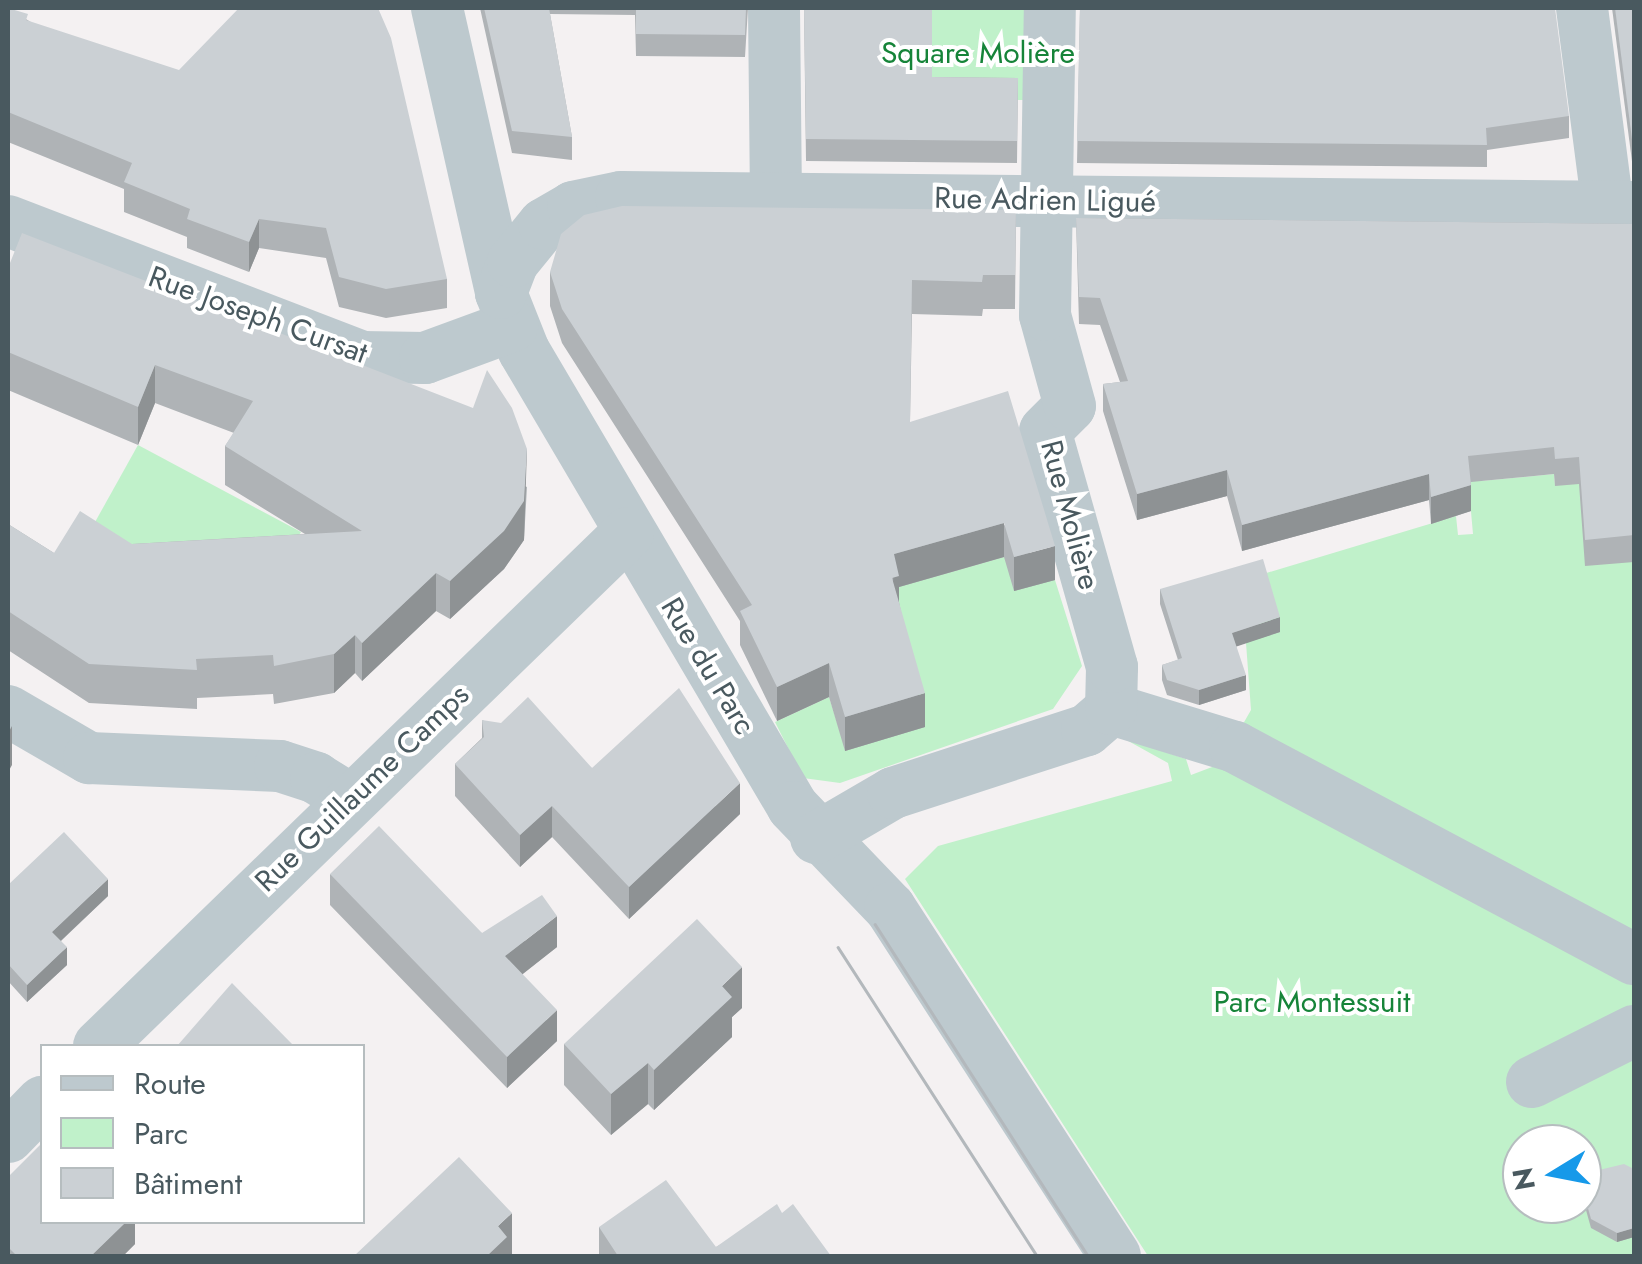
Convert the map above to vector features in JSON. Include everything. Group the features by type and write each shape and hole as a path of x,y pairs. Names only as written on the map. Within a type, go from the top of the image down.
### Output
{"street":[{"name":"Rue du Parc","path":"437,8 507,309 628,533 832,854 890,908 1115,1256"},
{"path":"774,8 776,197"},
{"name":"Rue Molière","path":"1050,8 1045,315 1070,406 1048,423 1046,441 1112,667 1111,709"},
{"path":"1582,8 1621,207"},
{"name":"Rue Adrien Ligué","path":"507,309 522,248 572,207 622,197 1621,207"},
{"name":"Rue Joseph Cursat","path":"8,220 362,357 424,358 507,309"},
{"name":"Rue Guillaume Camps","path":"101,1044 349,799 628,533"},
{"path":"832,854 882,798 1074,735 1111,709 1236,747 1634,960"},
{"path":"8,711 89,758 280,766 316,778 349,799"},
{"path":"1532,1082 1634,1031"},
{"path":"8,1137 40,1104"}],"green space":[{"name":"Square Molière","path":"1027,8 1026,100 912,99 913,10"},
{"name":"Parc Montessuit","path":"1464,434 1481,481 1554,474 1555,485 1619,480 1634,562 1634,1256 1148,1256 905,879 938,846 1172,781 1168,763 1121,737 1186,759 1191,775 1220,764 1251,710 1246,643 1263,574 1456,516 1458,535 1473,534"},
{"path":"138,445 301,532 275,574 80,549"},
{"path":"1004,557 1055,580 1082,666 1053,709 840,783 803,778 775,722 829,697 846,751 894,588"}],"building":[{"path":"8,8 28,14 26,20 179,70 239,8 378,8 391,38 447,279 386,289 339,277 326,228 259,219 249,242 187,219 190,209 124,182 132,163 8,112"},
{"path":"484,8 549,8 572,137 512,131"},
{"path":"636,8 746,8 745,35 636,34"},
{"path":"804,8 932,8 932,77 1018,78 1017,141 806,139"},
{"path":"1080,8 1555,8 1569,116 1486,128 1487,145 1077,141"},
{"path":"1615,8 1634,8 1634,147 1633,147"},
{"path":"622,206 1016,210 1015,275 983,275 982,282 912,280 910,422 1008,391 1055,546 1014,557 1004,523 894,554 899,576 892,578 925,693 845,717 829,663 777,687 740,611 752,605 562,309 550,272 561,234 584,215"},
{"path":"1076,218 1634,224 1634,535 1585,540 1579,457 1555,459 1554,447 1468,456 1471,485 1431,497 1429,474 1242,525 1227,470 1137,494 1103,384 1128,381 1100,298 1079,297"},
{"path":"22,233 473,408 487,370 512,408 527,449 524,501 504,531 450,581 436,573 362,643 355,635 334,654 274,666 273,655 196,659 197,670 89,664 8,611 8,524 54,553 80,511 132,544 362,531 225,446 253,401 155,365 138,407 8,352 8,268"},
{"path":"1263,559 1280,617 1232,633 1246,675 1199,690 1167,680 1162,665 1182,658 1160,589"},
{"path":"679,688 740,783 629,887 552,806 520,835 455,764 484,737 482,720 501,723 528,697 592,768"},
{"path":"379,826 482,933 542,895 557,916 505,956 557,1010 507,1057 330,874"},
{"path":"64,832 108,879 52,932 67,947 27,985 8,964 8,885"},
{"path":"697,919 742,967 722,986 732,997 654,1070 648,1063 611,1094 564,1044"},
{"path":"232,983 292,1044 179,1044"},
{"path":"40,1145 40,1224 124,1224 91,1256 17,1256 8,1247 8,1177"},
{"path":"459,1157 512,1213 498,1226 507,1237 487,1256 354,1256"},
{"path":"1624,1164 1634,1169 1634,1228 1617,1233 1600,1224 1602,1169"},
{"path":"666,1180 716,1247 777,1204 782,1213 793,1204 831,1256 618,1256 599,1227"}],"tram line":[{"path":"875,924 1088,1256"},
{"path":"838,947 1037,1256"}]}
